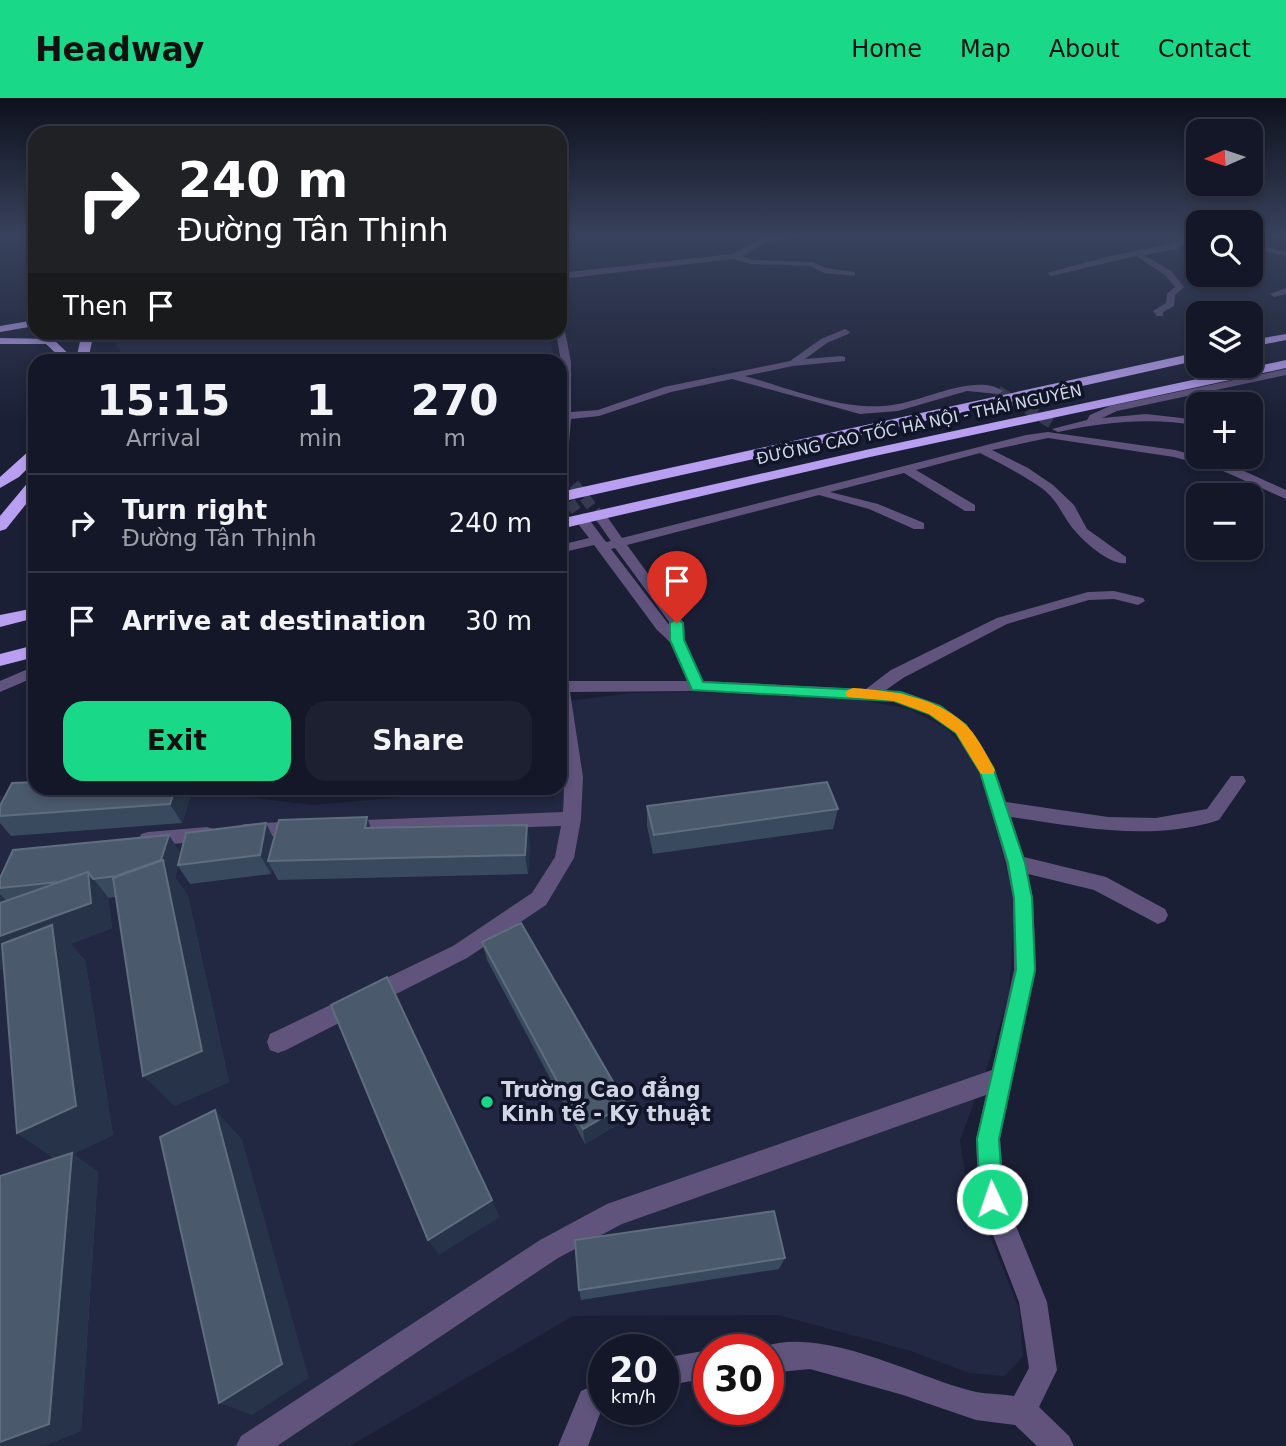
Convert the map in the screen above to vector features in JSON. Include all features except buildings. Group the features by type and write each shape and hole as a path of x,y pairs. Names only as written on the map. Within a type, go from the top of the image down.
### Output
{"highway":[{"path":"0,329 28,326"},
{"path":"0,340 28,334"},
{"path":"1263,342 1286,337"},
{"path":"0,340 28,339"},
{"path":"44,340 49,341 64,354"},
{"path":"60,349 61,340"},
{"name":"ĐƯỜNG CAO TỐC HÀ NỘI - THÁI NGUYÊN","path":"567,495 1186,359"},
{"name":"ĐƯỜNG CAO TỐC HÀ NỘI - THÁI NGUYÊN","path":"567,522 884,450 1286,364"},
{"path":"567,487 672,465 848,434"},
{"path":"0,484 28,460"},
{"path":"0,526 28,492"},
{"path":"0,621 28,615"},
{"path":"0,653 28,647"},
{"path":"0,660 28,653"}],"street":[{"path":"1160,314 1157,311 1171,304 1171,297"},
{"path":"793,363 833,336 845,332"},
{"path":"567,416 599,413 668,389 793,363 841,359"},
{"path":"1091,422 1094,417 1114,408 1286,372"},
{"path":"732,376 860,411 898,408 967,388 998,391"},
{"path":"567,548 620,543 1091,422 1160,418 1186,421"},
{"path":"1058,430 1227,468 1286,495"},
{"path":"983,450 1024,471 1049,488 1069,508 1073,520 1082,532 1121,560"},
{"path":"908,470 970,508"},
{"path":"815,493 884,509 919,526"},
{"path":"603,521 677,623 677,640 697,686"},
{"path":"586,525 662,627 677,640"},
{"path":"870,694 907,669 1002,621 1088,596 1114,595 1138,601"},
{"path":"0,687 28,674"},
{"path":"567,686 697,686 895,696 934,710 961,729 988,771 1016,863 1023,898 1025,970 988,1139 992,1199 1033,1302 1044,1370 1021,1411"},
{"path":"278,1042 460,952 538,900 564,858 572,819 574,777 567,728"},
{"path":"1000,808 1108,824 1156,825 1213,815 1237,781"},
{"path":"129,841 264,829 572,819"},
{"path":"1016,863 1099,883 1158,915"},
{"path":"251,1446 549,1249 617,1213 1002,1078"},
{"path":"784,1357 810,1355 903,1381 976,1406 1021,1411 1059,1446"},
{"path":"573,1446 588,1408"}],"shaded area":[{"path":"113,340 550,340 553,354 121,354"},
{"name":"Trường Cao đẳng Kinh tế - Kỹ thuật","path":"690,692 857,699 909,709 946,728 971,754 987,792 1015,904 1009,993 988,1065 960,1140 965,1173 1019,1309 1023,1356 1005,1376 969,1373 911,1351 778,1315 573,1316 350,1446 0,1446 0,796 28,791 28,795 231,795 313,805 426,795 567,795 567,701 631,693"}],"tunnel":[{"path":"998,391 1051,423"},
{"path":"574,484 603,521"},
{"path":"567,498 586,525"}],"slow traffic":[{"path":"853,693 895,696 934,710 961,729 987,770"}],"place":[{"name":"Trường Cao đẳng Kinh tế - Kỹ thuật","path":"487,1102"}],"route":[{"path":"677,623 677,640 697,686 895,696 934,710 961,729 988,771 1016,863 1023,898 1025,970 988,1139 992,1199"}]}
